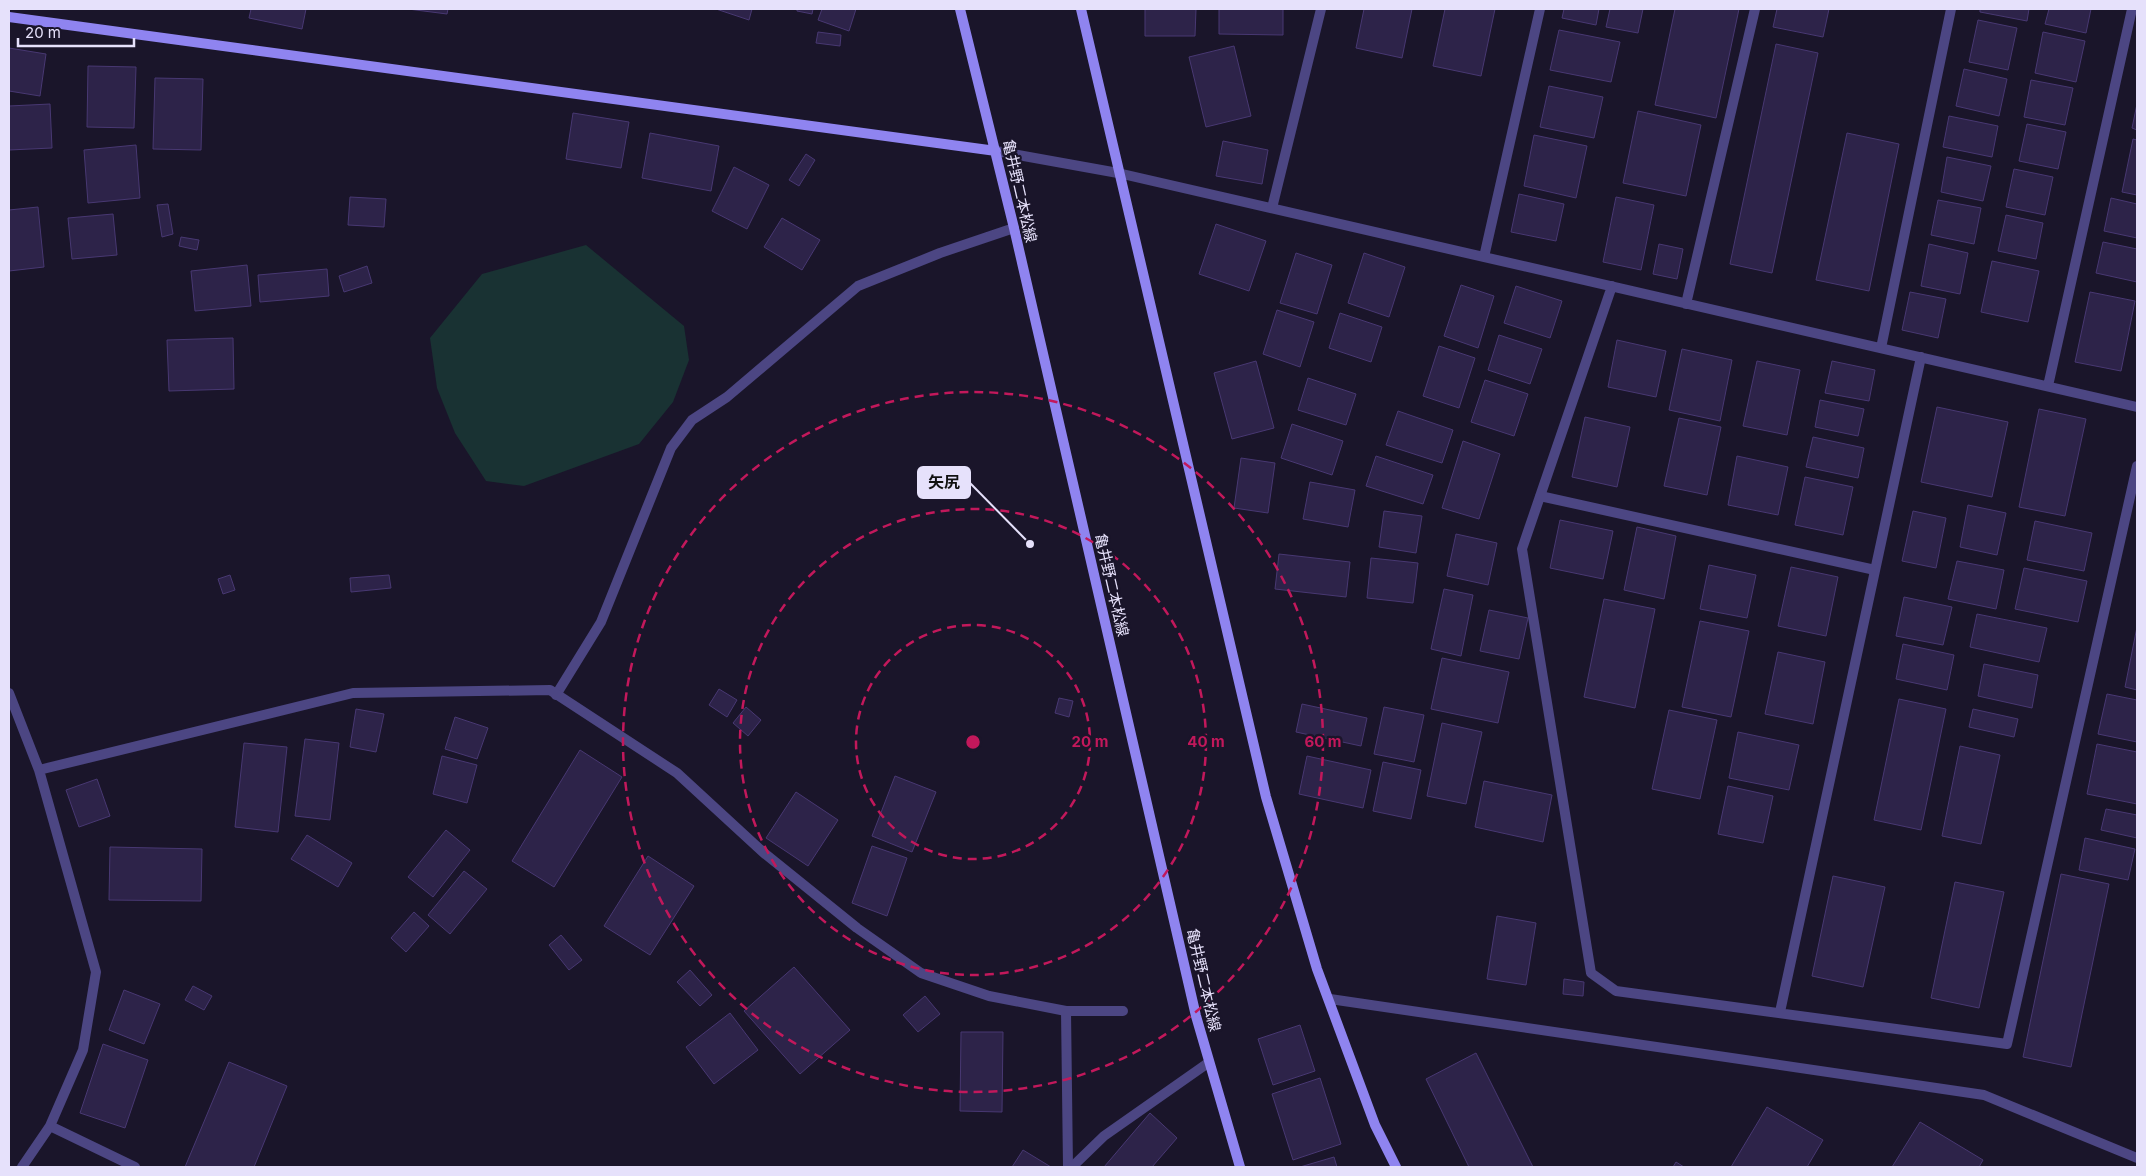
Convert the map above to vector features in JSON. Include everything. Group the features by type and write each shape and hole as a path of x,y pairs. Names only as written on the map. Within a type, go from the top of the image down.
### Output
{"street":[{"name":"亀井野二本松線","path":"960,9 996,151 1208,1063 1240,1167"},
{"path":"1081,9 1118,173 1198,497 1266,797 1317,969 1330,999 1375,1125 1396,1167"},
{"path":"1272,208 1321,9"},
{"path":"1484,257 1540,9"},
{"path":"1686,304 1755,9"},
{"path":"1881,348 1951,9"},
{"path":"2048,386 2132,9"},
{"path":"9,17 996,151 1118,173 2137,407"},
{"path":"556,695 601,622 671,448 692,420 727,397 858,286 940,253 1014,228"},
{"path":"1612,286 1522,549 1591,973 1616,992 1780,1012 2006,1044 2137,466"},
{"path":"1780,1012 1921,357"},
{"path":"1540,496 1875,570"},
{"path":"39,770 353,693 550,690 677,773 764,854 857,928 921,973 989,996 1066,1011 1123,1011"},
{"path":"9,693 39,770 96,972 83,1050 50,1126 22,1167"},
{"path":"1330,999 1984,1095 2137,1158"},
{"path":"1066,1011 1068,1167"},
{"path":"1072,1167 1104,1136 1208,1063"},
{"path":"50,1126 135,1167"}],"green space":[{"path":"586,245 684,326 689,360 673,402 639,444 524,486 486,481 455,433 437,388 430,338 482,274"}],"building":[{"path":"251,9 306,9 302,29 249,18"},
{"path":"408,9 448,9 447,14"},
{"path":"716,9 752,9 749,20"},
{"path":"797,9 813,9 812,14 797,11"},
{"path":"822,9 856,9 849,31 818,20"},
{"path":"1145,9 1196,9 1195,36 1145,36"},
{"path":"1219,9 1283,9 1283,35 1219,34"},
{"path":"1364,9 1412,9 1402,58 1356,48"},
{"path":"1445,9 1495,9 1481,76 1433,66"},
{"path":"1564,9 1599,9 1596,25 1562,18"},
{"path":"1610,9 1643,9 1638,33 1606,27"},
{"path":"1675,9 1739,9 1716,118 1655,105"},
{"path":"1777,9 1829,9 1823,37 1773,27"},
{"path":"1980,9 2029,9 2027,21 1980,12"},
{"path":"2049,9 2091,9 2086,33 2045,24"},
{"path":"1978,20 2017,28 2008,70 1969,62"},
{"path":"1559,30 1620,42 1611,82 1550,70"},
{"path":"818,32 841,35 840,46 816,43"},
{"path":"2043,32 2085,41 2076,82 2035,73"},
{"path":"1776,44 1818,53 1772,273 1730,264"},
{"path":"1234,46 1251,116 1206,127 1189,57"},
{"path":"9,48 46,54 40,96 9,91"},
{"path":"88,66 136,67 134,128 87,127"},
{"path":"1964,69 2007,79 1999,116 1956,106"},
{"path":"155,78 203,79 201,150 153,149"},
{"path":"2031,80 2073,88 2065,125 2024,117"},
{"path":"1549,86 1603,97 1594,138 1540,127"},
{"path":"50,104 52,148 9,150 9,106"},
{"path":"2137,104 2137,130 2132,128"},
{"path":"1638,111 1701,125 1686,196 1623,183"},
{"path":"573,113 629,122 621,168 566,159"},
{"path":"1949,116 1998,126 1992,157 1943,147"},
{"path":"2027,124 2066,132 2058,169 2019,161"},
{"path":"650,133 719,146 711,191 642,178"},
{"path":"1847,133 1899,144 1869,291 1816,280"},
{"path":"1534,135 1587,146 1576,198 1524,186"},
{"path":"2133,139 2137,140 2137,195 2122,192"},
{"path":"1223,141 1268,150 1262,184 1216,176"},
{"path":"136,145 140,198 88,203 84,150"},
{"path":"806,154 815,160 799,186 789,180"},
{"path":"1947,157 1991,166 1983,201 1941,192"},
{"path":"734,167 769,185 747,229 712,211"},
{"path":"2014,169 2053,177 2045,215 2006,207"},
{"path":"1519,194 1564,204 1556,241 1511,232"},
{"path":"350,197 386,199 384,227 348,225"},
{"path":"1616,197 1654,205 1641,270 1603,262"},
{"path":"2111,198 2137,204 2137,238 2104,231"},
{"path":"1938,200 1981,208 1974,244 1931,235"},
{"path":"168,204 173,234 162,237 157,205"},
{"path":"38,207 44,267 9,271 9,210"},
{"path":"113,214 117,255 72,259 68,218"},
{"path":"2006,215 2043,223 2036,259 1998,251"},
{"path":"782,218 820,240 802,270 764,247"},
{"path":"1216,224 1266,241 1249,291 1199,274"},
{"path":"181,237 199,240 197,250 179,246"},
{"path":"2103,242 2137,249 2137,282 2096,273"},
{"path":"1659,244 1683,249 1677,279 1653,274"},
{"path":"1929,244 1968,253 1960,294 1921,286"},
{"path":"1296,253 1332,265 1317,314 1280,303"},
{"path":"1364,253 1405,267 1389,317 1348,303"},
{"path":"1992,261 2039,271 2028,322 1981,312"},
{"path":"247,265 251,306 195,311 191,271"},
{"path":"367,266 372,283 344,292 339,276"},
{"path":"327,269 329,296 260,302 258,275"},
{"path":"1461,285 1494,296 1478,348 1444,336"},
{"path":"1516,286 1562,301 1550,338 1504,323"},
{"path":"1910,292 1946,299 1938,338 1902,330"},
{"path":"2090,292 2135,301 2121,371 2075,362"},
{"path":"1277,310 1314,322 1300,367 1263,354"},
{"path":"1340,313 1382,327 1371,362 1329,348"},
{"path":"1499,335 1542,349 1530,384 1488,370"},
{"path":"233,338 234,389 169,391 167,340"},
{"path":"1617,340 1666,351 1656,397 1608,387"},
{"path":"1439,346 1475,358 1459,408 1423,396"},
{"path":"1682,349 1732,360 1720,421 1669,410"},
{"path":"1256,361 1274,428 1232,439 1214,373"},
{"path":"1757,361 1800,370 1787,435 1743,426"},
{"path":"1832,361 1875,370 1869,401 1825,393"},
{"path":"1308,378 1356,394 1346,425 1298,410"},
{"path":"1485,380 1528,394 1514,436 1471,422"},
{"path":"1820,400 1864,409 1858,436 1815,427"},
{"path":"1937,407 2008,422 1992,497 1921,482"},
{"path":"2039,409 2086,419 2065,516 2019,507"},
{"path":"1398,411 1453,430 1442,463 1386,445"},
{"path":"1585,417 1630,427 1617,487 1572,477"},
{"path":"1679,418 1721,427 1707,495 1664,486"},
{"path":"1292,424 1343,441 1332,475 1281,458"},
{"path":"1813,437 1864,448 1858,478 1806,467"},
{"path":"1463,441 1500,454 1479,519 1442,508"},
{"path":"1376,456 1433,475 1423,504 1366,486"},
{"path":"1737,456 1788,467 1778,515 1728,505"},
{"path":"1241,458 1275,463 1268,513 1234,508"},
{"path":"1805,477 1853,487 1843,535 1795,525"},
{"path":"1310,482 1355,490 1348,527 1303,519"},
{"path":"1968,505 2006,513 1997,555 1960,547"},
{"path":"1384,511 1422,516 1416,553 1379,547"},
{"path":"1913,511 1946,518 1936,568 1902,561"},
{"path":"1560,520 1613,531 1603,579 1550,568"},
{"path":"2035,521 2092,533 2084,571 2027,560"},
{"path":"1637,527 1676,536 1664,599 1624,590"},
{"path":"1456,534 1497,543 1488,585 1447,576"},
{"path":"1279,554 1350,562 1346,597 1275,589"},
{"path":"1371,558 1418,563 1413,603 1367,598"},
{"path":"1957,561 2004,570 1996,609 1948,599"},
{"path":"1709,565 1756,575 1747,618 1700,609"},
{"path":"1791,567 1838,577 1826,636 1778,626"},
{"path":"2024,568 2087,581 2078,622 2015,609"},
{"path":"230,575 235,590 223,594 218,579"},
{"path":"389,575 391,588 351,592 350,578"},
{"path":"1444,589 1473,595 1461,656 1431,649"},
{"path":"1904,597 1952,607 1943,645 1896,636"},
{"path":"1604,599 1655,609 1635,708 1584,697"},
{"path":"1489,610 1528,618 1519,659 1480,651"},
{"path":"1977,614 2047,628 2039,662 1970,647"},
{"path":"1700,621 1749,631 1731,717 1682,707"},
{"path":"2137,627 2137,690 2125,687"},
{"path":"1903,644 1954,655 1947,690 1896,679"},
{"path":"1778,652 1825,662 1813,724 1765,714"},
{"path":"1442,658 1509,672 1498,723 1431,709"},
{"path":"1984,664 2038,675 2032,708 1978,696"},
{"path":"719,689 737,700 727,717 709,705"},
{"path":"2107,694 2137,700 2137,742 2098,734"},
{"path":"1059,698 1073,701 1069,717 1055,713"},
{"path":"1899,699 1946,709 1921,830 1874,820"},
{"path":"1302,704 1367,718 1361,746 1296,732"},
{"path":"746,707 761,720 748,736 733,723"},
{"path":"1384,707 1424,715 1414,762 1374,754"},
{"path":"356,709 384,714 376,752 350,747"},
{"path":"1973,709 2018,719 2014,737 1969,727"},
{"path":"1669,710 1717,720 1700,799 1652,789"},
{"path":"455,717 488,728 477,759 445,749"},
{"path":"1442,723 1482,732 1466,804 1427,796"},
{"path":"1738,732 1799,745 1789,790 1729,778"},
{"path":"305,739 339,743 330,820 295,816"},
{"path":"244,743 287,747 278,832 235,827"},
{"path":"2097,744 2137,752 2137,804 2087,794"},
{"path":"1960,746 2000,755 1981,844 1942,836"},
{"path":"580,750 622,777 554,887 512,861"},
{"path":"442,756 477,765 467,803 433,794"},
{"path":"1307,756 1371,770 1363,808 1299,794"},
{"path":"1383,762 1421,770 1411,819 1373,811"},
{"path":"895,776 936,792 912,852 872,836"},
{"path":"97,779 110,816 79,827 66,790"},
{"path":"1484,781 1552,795 1543,842 1475,827"},
{"path":"1728,786 1773,796 1763,843 1718,834"},
{"path":"796,792 838,820 808,866 766,838"},
{"path":"2106,809 2137,815 2137,838 2101,830"},
{"path":"446,830 470,850 433,897 408,877"},
{"path":"307,835 352,863 338,887 291,859"},
{"path":"2085,838 2135,849 2128,880 2079,870"},
{"path":"872,846 907,858 887,916 852,903"},
{"path":"110,847 202,849 201,901 109,900"},
{"path":"648,856 694,886 650,955 604,926"},
{"path":"464,871 487,889 450,934 428,915"},
{"path":"2061,874 2109,884 2071,1067 2023,1057"},
{"path":"1833,876 1885,887 1863,987 1812,976"},
{"path":"1955,882 2004,892 1979,1008 1931,998"},
{"path":"414,912 429,926 406,952 391,938"},
{"path":"1497,916 1536,923 1526,985 1487,979"},
{"path":"561,935 582,960 569,970 549,945"},
{"path":"794,967 850,1030 800,1074 744,1011"},
{"path":"690,970 712,995 700,1006 677,982"},
{"path":"1564,979 1584,982 1583,996 1563,994"},
{"path":"193,986 212,996 204,1010 185,1000"},
{"path":"124,990 160,1004 144,1044 109,1030"},
{"path":"925,996 940,1014 918,1032 903,1015"},
{"path":"730,1013 758,1050 714,1084 686,1047"},
{"path":"1300,1025 1315,1071 1273,1085 1258,1039"},
{"path":"961,1032 1003,1032 1002,1112 960,1111"},
{"path":"103,1044 148,1060 125,1128 80,1113"},
{"path":"1476,1053 1533,1167 1469,1167 1426,1079"},
{"path":"229,1062 287,1086 254,1167 185,1167"},
{"path":"1320,1078 1341,1144 1293,1160 1272,1094"},
{"path":"1767,1107 1823,1140 1807,1167 1731,1167"},
{"path":"1150,1113 1177,1138 1152,1167 1104,1167"},
{"path":"1920,1122 1983,1160 1979,1167 1892,1167"},
{"path":"1023,1150 1051,1167 1012,1167"},
{"path":"1334,1157 1337,1167 1300,1167"},
{"path":"1676,1162 1684,1167 1673,1167"}],"place":[{"name":"矢尻","path":"1030,544"}]}
